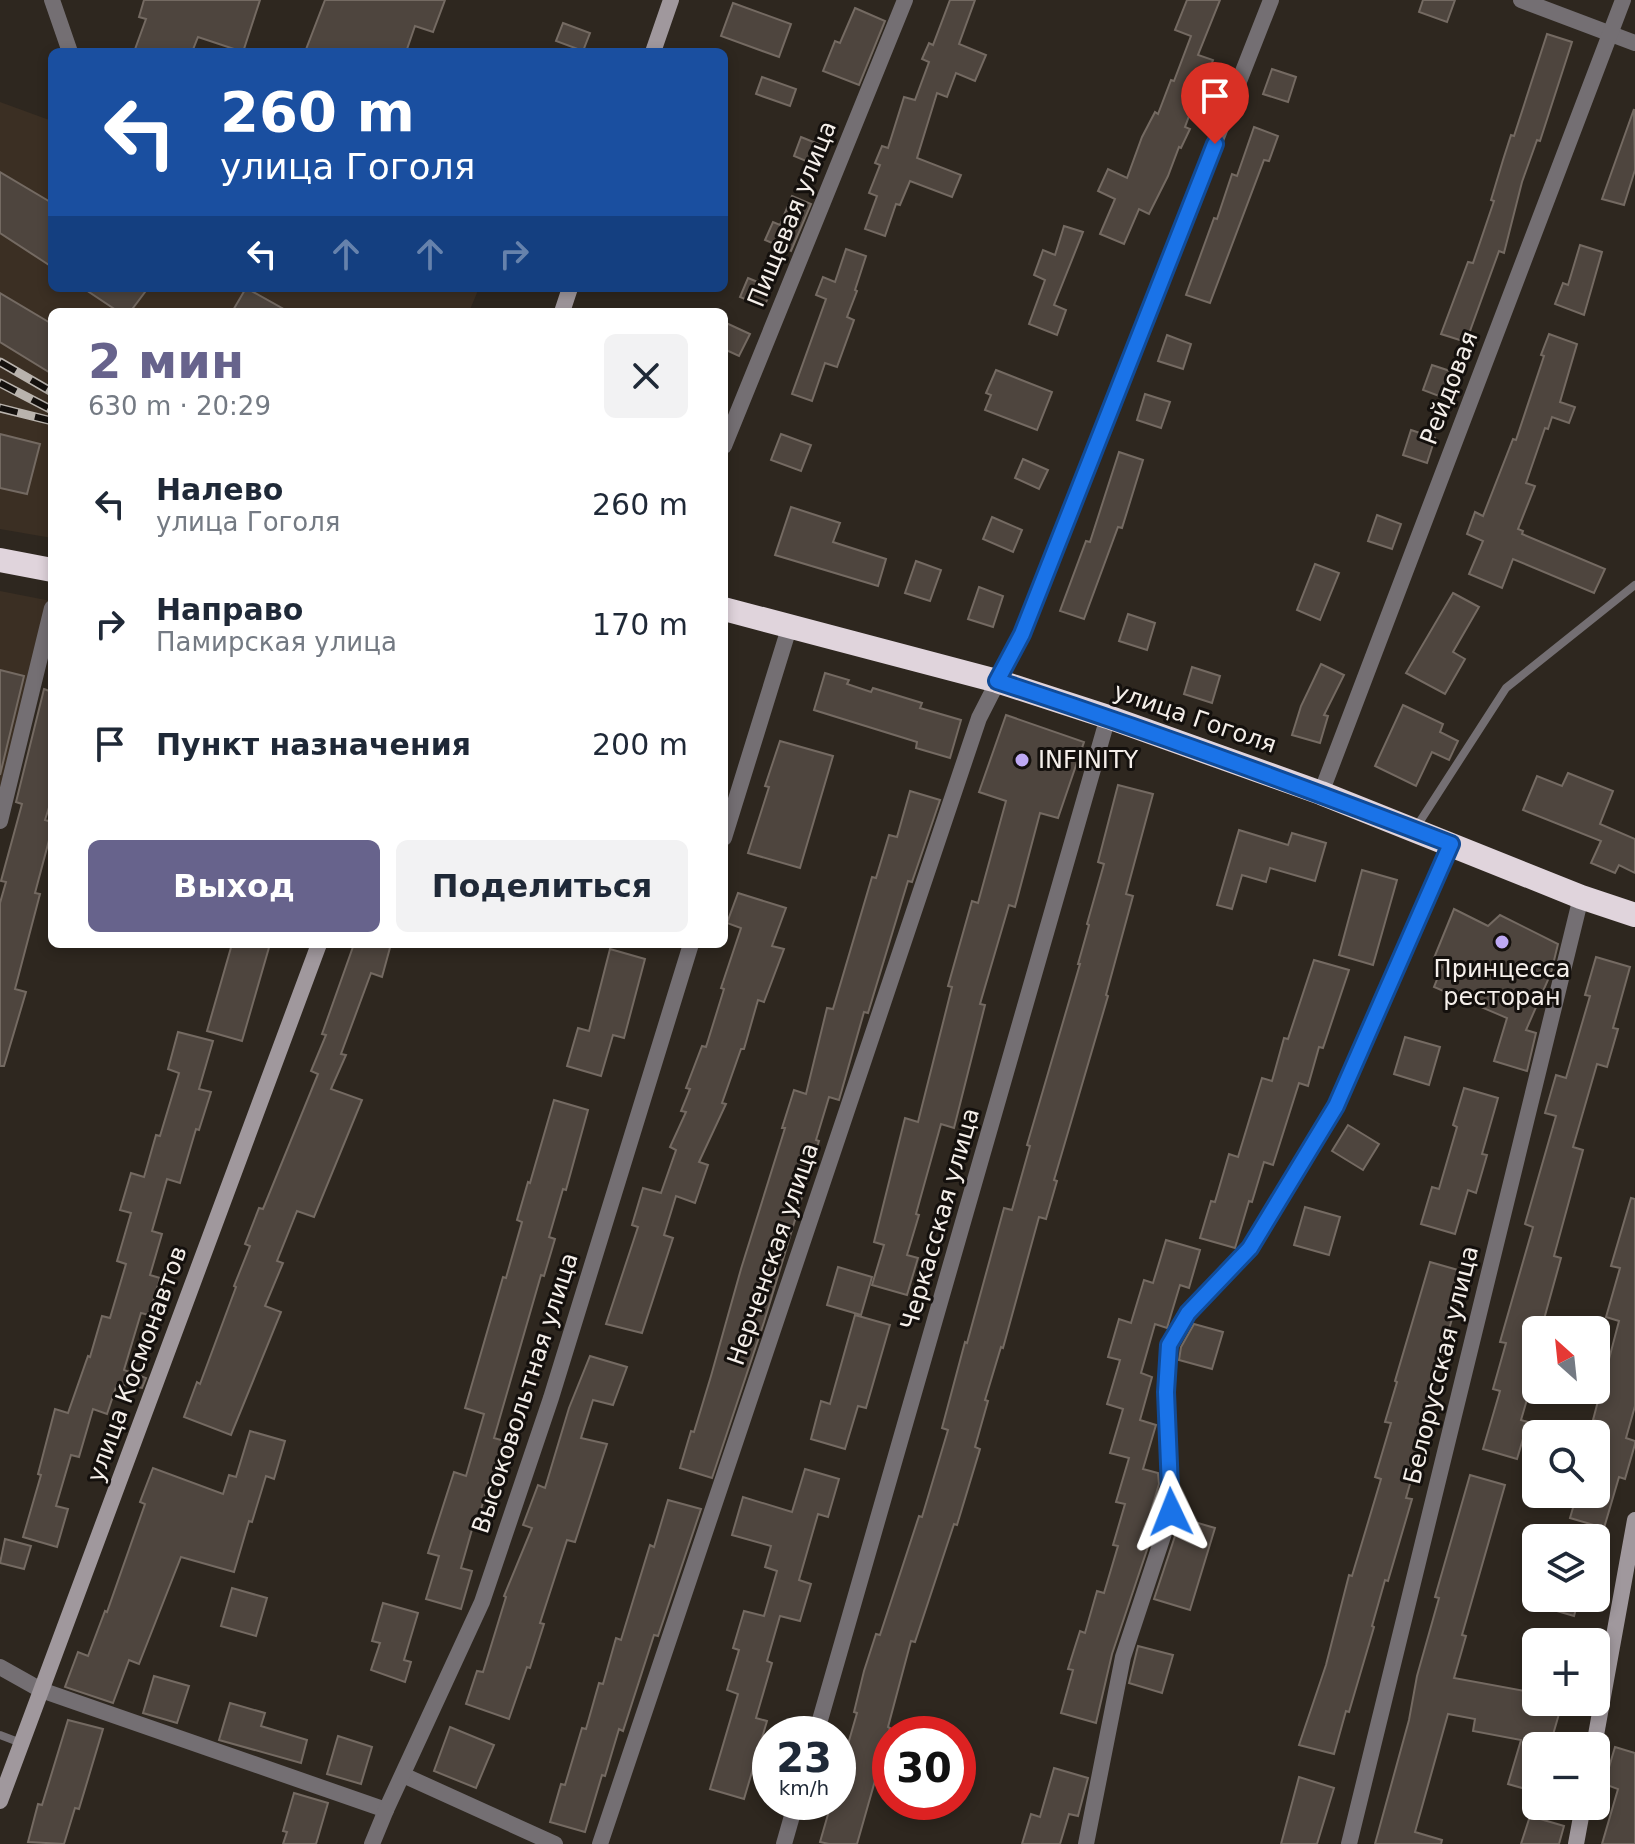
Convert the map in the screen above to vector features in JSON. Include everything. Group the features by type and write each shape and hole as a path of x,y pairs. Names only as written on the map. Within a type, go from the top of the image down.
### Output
{"highway":[{"path":"0,560 48,569"},
{"name":"улица Гоголя","path":"728,610 997,681 1108,717 1321,793 1581,897 1635,915"}],"street":[{"path":"52,0 69,48"},
{"path":"654,48 671,0"},
{"name":"Пищевая улица","path":"728,436 905,0"},
{"name":"Нерченская улица","path":"600,1844 979,718 1022,634 1271,0"},
{"path":"1521,0 1635,43"},
{"name":"Рейдовая","path":"1321,793 1623,0"},
{"path":"0,821 48,624"},
{"path":"728,825 790,625"},
{"name":"Черкасская улица","path":"821,1716 1108,717"},
{"path":"1086,1844 1123,1657 1171,1512 1166,1392 1169,1345 1188,1313 1250,1248 1336,1106 1451,844"},
{"name":"Белорусская улица","path":"1349,1844 1581,897"},
{"name":"улица Космонавтов","path":"0,1801 7,1762 21,1743 318,948"},
{"name":"Высоковольтная улица","path":"372,1844 482,1602 551,1398 690,948"},
{"path":"1597,1732 1635,1520"},
{"path":"0,1667 41,1690 386,1810"},
{"path":"403,1775 555,1844"},
{"path":"784,1844 791,1820"},
{"path":"1576,1844 1580,1820"}],"lane":[{"path":"1415,830 1506,688 1635,585"},
{"path":"0,1735 21,1743"}],"shaded area":[{"path":"0,102 48,120 48,292 477,292 471,308 48,308 48,537 0,529"},
{"path":"0,591 48,600 48,613 0,803"}],"building":[{"path":"144,0 260,0 244,48 231,48 198,37 194,48 135,48 146,19 139,17"},
{"path":"325,0 445,0 433,32 415,26 407,48 307,48"},
{"path":"950,0 975,0 959,44 986,55 975,81 956,73 947,97 937,93 917,158 961,175 952,197 910,181 900,205 896,204 885,236 865,229 877,196 869,193 880,165 875,163 882,146 888,148 904,97 915,100 929,62 922,59 929,43 933,45"},
{"path":"1187,0 1220,0 1198,55 1213,60 1185,127 1190,129 1168,176 1149,214 1139,209 1124,244 1100,234 1115,199 1098,191 1108,169 1127,178 1142,137 1155,112 1158,114 1171,80 1174,81 1191,36 1175,30"},
{"path":"1423,0 1455,0 1447,22 1419,12"},
{"path":"733,3 791,24 779,57 721,36"},
{"path":"855,8 885,21 859,85 823,71 835,41 840,43"},
{"path":"563,23 590,33 584,48 556,41"},
{"path":"1547,34 1572,42 1540,141 1537,140 1522,182 1504,253 1499,251 1466,342 1441,334 1468,262 1473,263 1494,201 1491,200 1511,135 1514,136"},
{"path":"1272,69 1296,77 1288,102 1263,94"},
{"path":"762,77 796,89 790,106 756,94"},
{"path":"1634,109 1635,170 1624,205 1602,199"},
{"path":"1254,127 1278,136 1269,161 1264,160 1210,303 1186,295 1214,218 1217,219 1232,174 1237,176"},
{"path":"801,137 826,147 818,166 794,156"},
{"path":"0,172 48,201 48,264 0,233"},
{"path":"792,196 811,204 791,251 765,240 773,222 780,225"},
{"path":"1064,226 1083,232 1054,305 1066,310 1057,335 1029,324 1045,280 1034,275 1043,250 1055,255"},
{"path":"1580,245 1602,252 1584,315 1555,304 1563,283 1568,285"},
{"path":"846,249 866,256 847,317 854,320 837,367 825,363 812,401 792,394 826,299 816,295 823,277 835,282"},
{"path":"748,278 772,288 764,307 740,297"},
{"path":"89,292 145,292 133,308 113,308"},
{"path":"244,292 253,292 282,308 234,308"},
{"path":"0,293 48,322 48,372 0,342"},
{"path":"728,324 750,334 739,356 728,351"},
{"path":"1549,334 1577,344 1560,402 1575,407 1569,423 1552,417 1548,429 1545,428 1526,483 1535,486 1518,529 1523,531 1522,534 1605,569 1594,593 1513,559 1502,588 1469,574 1483,541 1467,534 1475,512 1483,516 1513,439 1516,440"},
{"path":"1167,335 1191,344 1183,369 1158,361"},
{"path":"1432,365 1456,373 1447,399 1423,390"},
{"path":"996,370 1052,392 1037,430 985,410 991,395 986,393"},
{"path":"1145,394 1170,402 1161,428 1137,420"},
{"path":"1411,430 1435,438 1427,463 1403,455"},
{"path":"0,434 40,444 27,494 0,488"},
{"path":"781,434 811,445 801,471 771,460"},
{"path":"1119,452 1143,460 1122,528 1118,527 1084,619 1060,611 1086,541 1090,542"},
{"path":"1023,459 1048,470 1039,489 1015,478"},
{"path":"791,507 840,523 833,542 886,559 878,586 775,555"},
{"path":"1377,515 1401,524 1392,549 1368,541"},
{"path":"992,517 1022,530 1013,552 983,539"},
{"path":"916,561 941,570 930,601 905,593"},
{"path":"1315,564 1339,573 1320,620 1297,610"},
{"path":"979,587 1003,596 993,627 968,619"},
{"path":"1453,593 1479,607 1453,652 1465,659 1445,694 1406,673"},
{"path":"1128,614 1155,623 1147,650 1119,641"},
{"path":"1321,664 1344,675 1324,715 1328,716 1320,743 1292,735 1301,706"},
{"path":"1192,667 1220,676 1212,703 1184,694"},
{"path":"0,670 24,676 0,775"},
{"path":"825,673 849,680 847,684 871,692 873,688 922,703 920,708 961,720 950,758 916,748 917,742 814,710"},
{"path":"44,689 48,690 48,811 45,820 48,821 48,844 35,893 40,894 15,989 26,992 4,1066 0,1066 0,903 6,882 1,881 22,804 16,802"},
{"path":"1403,705 1443,724 1440,732 1458,741 1449,760 1432,752 1416,786 1375,766"},
{"path":"1006,715 1084,742 1058,818 1040,813 1015,907 1009,905 980,1004 985,1005 954,1128 941,1124 916,1214 919,1215 907,1255 918,1258 907,1295 872,1285 884,1245 874,1242 905,1118 918,1122 952,987 948,986 972,901 978,903 1006,801 979,792"},
{"path":"780,741 833,756 800,868 748,853"},
{"path":"1568,773 1613,791 1600,824 1635,839 1635,873 1619,865 1615,873 1591,863 1601,841 1523,810 1537,776 1562,786"},
{"path":"1118,785 1153,794 1126,894 1133,896 1108,996 1054,1180 1057,1181 1046,1219 1039,1217 1003,1348 985,1400 988,1401 975,1447 980,1449 957,1525 954,1524 915,1642 911,1641 891,1716 872,1716 872,1791 857,1844 820,1842 826,1820 856,1820 857,1713 854,1712 864,1671 876,1634 880,1635 919,1516 922,1517 948,1430 942,1428 1004,1208 1012,1210 1030,1146 1027,1145 1080,964 1087,924 1104,864 1098,862"},
{"path":"910,791 940,800 912,882 908,881 868,1013 864,1012 839,1100 829,1097 816,1140 819,1141 764,1322 712,1478 680,1468 711,1376 794,1090 806,1094 827,1008 833,1009 872,877 876,878 889,835 897,837"},
{"path":"1239,830 1288,845 1292,833 1326,843 1315,881 1270,868 1266,882 1242,875 1232,909 1217,905"},
{"path":"1362,870 1397,880 1373,965 1339,955"},
{"path":"738,893 786,908 772,946 784,949 764,1002 758,1000 744,1049 741,1049 722,1103 726,1104 699,1162 708,1165 695,1203 676,1196 664,1235 673,1238 642,1333 606,1324 638,1227 632,1225 643,1188 661,1193 676,1150 670,1147 686,1112 681,1111 690,1089 686,1088 702,1046 706,1047 741,928 728,923"},
{"path":"1454,909 1488,926 1500,915 1558,944 1551,973 1526,1030 1536,1033 1527,1071 1494,1061 1507,1018 1434,987 1442,967 1434,958"},
{"path":"231,948 269,948 242,1041 207,1031"},
{"path":"353,948 390,948 382,977 371,973 341,1054 346,1055 331,1089 362,1100 314,1217 297,1211 277,1261 283,1263 265,1306 281,1312 231,1435 184,1417 197,1382 200,1384 236,1287 250,1246 245,1244 259,1208 263,1209 318,1074 311,1071 326,1035 322,1034"},
{"path":"610,949 645,959 624,1038 613,1035 601,1076 567,1066 578,1028 589,1031"},
{"path":"1596,957 1630,967 1613,1028 1618,1029 1607,1067 1597,1064 1573,1147 1583,1150 1554,1256 1561,1258 1545,1316 1522,1316 1522,1404 1526,1404 1517,1459 1483,1449 1500,1391 1493,1389 1506,1343 1500,1342 1533,1227 1525,1224 1556,1116 1545,1113 1556,1075 1566,1078 1590,996 1585,995"},
{"path":"1314,960 1349,970 1323,1048 1319,1047 1308,1086 1299,1083 1273,1165 1264,1162 1235,1248 1200,1238 1211,1201 1215,1202 1229,1154 1238,1157 1262,1078 1272,1081 1284,1038 1288,1039"},
{"path":"178,1032 213,1041 199,1089 211,1092 180,1183 167,1179 152,1231 162,1234 150,1275 160,1278 149,1315 141,1313 124,1370 146,1378 142,1388 117,1384 107,1414 93,1409 79,1457 71,1455 56,1506 68,1509 57,1547 23,1537 41,1475 38,1474 55,1409 68,1413 102,1316 110,1318 126,1264 117,1261 131,1213 120,1210 131,1173 144,1177 156,1135 160,1136 179,1073 168,1069"},
{"path":"1405,1037 1440,1047 1429,1085 1394,1074"},
{"path":"1464,1088 1498,1098 1482,1154 1487,1155 1476,1193 1468,1190 1455,1234 1421,1224 1432,1187 1439,1189 1457,1127 1453,1125"},
{"path":"554,1100 588,1110 566,1190 563,1189 549,1237 555,1239 544,1276 541,1275 494,1438 512,1443 502,1481 490,1478 478,1520 475,1519 461,1568 472,1571 461,1609 426,1599 439,1556 428,1553 454,1472 466,1476 484,1414 465,1408 503,1277 506,1278 522,1222 517,1220"},
{"path":"1348,1125 1379,1144 1363,1170 1332,1151"},
{"path":"1631,1198 1635,1199 1635,1406 1626,1438 1635,1441 1635,1444 1625,1479 1619,1477 1610,1508 1610,1420 1593,1420 1597,1404 1610,1404 1610,1355 1619,1321 1606,1316 1620,1268 1611,1266"},
{"path":"1305,1207 1340,1217 1329,1255 1294,1245"},
{"path":"1166,1240 1200,1250 1189,1288 1180,1285 1167,1328 1155,1324 1141,1373 1152,1377 1140,1420 1156,1425 1143,1469 1158,1473 1159,1484 1150,1514 1158,1517 1112,1654 1096,1723 1061,1713 1073,1670 1068,1669 1080,1631 1085,1633 1097,1591 1104,1593 1118,1546 1113,1545 1125,1504 1116,1502 1129,1458 1110,1453 1123,1409 1107,1404 1120,1360 1108,1357 1119,1319 1131,1323 1144,1280 1153,1283"},
{"path":"1430,1262 1465,1272 1416,1448 1420,1449 1406,1498 1412,1499 1334,1754 1299,1745 1381,1479 1375,1477 1391,1423 1385,1422"},
{"path":"838,1267 872,1277 861,1315 827,1305"},
{"path":"855,1315 890,1325 866,1408 858,1406 845,1449 811,1439 821,1401 830,1404"},
{"path":"1194,1324 1223,1332 1212,1369 1179,1360 1181,1347"},
{"path":"590,1356 627,1367 613,1405 593,1400 581,1438 607,1444 575,1542 567,1540 540,1623 544,1624 530,1668 527,1667 509,1719 466,1704 477,1671 483,1672 504,1596 532,1528 523,1525 538,1485 545,1488 569,1408"},
{"path":"250,1431 285,1441 274,1479 266,1476 234,1572 181,1557 139,1664 129,1660 113,1703 65,1687 78,1652 88,1656 107,1612 145,1504 140,1502 153,1468 223,1494 229,1475 236,1477"},
{"path":"805,1469 839,1479 828,1517 818,1514 799,1580 811,1584 800,1621 780,1616 767,1661 772,1663 757,1716 752,1716 752,1772 744,1799 710,1789 738,1694 727,1690 739,1650 733,1648 744,1611 764,1616 777,1571 765,1567 771,1546 732,1535 743,1497 792,1512"},
{"path":"1470,1475 1505,1485 1462,1635 1466,1636 1454,1678 1522,1690 1522,1716 1558,1716 1554,1732 1522,1732 1522,1788 1508,1784 1521,1740 1473,1731 1475,1719 1448,1714 1415,1832 1442,1840 1441,1844 1375,1844 1439,1598 1435,1597"},
{"path":"668,1500 701,1509 658,1636 654,1635 623,1731 619,1729 605,1776 602,1775 585,1832 550,1822 582,1728 586,1729 599,1683 603,1684 616,1638 621,1640 650,1545 654,1547"},
{"path":"1573,1508 1610,1508 1605,1524 1590,1524 1570,1518"},
{"path":"1181,1518 1215,1528 1190,1610 1154,1599"},
{"path":"5,1539 31,1546 24,1569 0,1563"},
{"path":"232,1588 267,1598 256,1636 221,1626"},
{"path":"383,1603 418,1613 404,1660 411,1662 405,1682 371,1670 380,1643 372,1641"},
{"path":"1138,1646 1173,1655 1162,1693 1129,1683"},
{"path":"154,1676 189,1686 177,1723 143,1713"},
{"path":"230,1703 265,1713 261,1726 307,1740 301,1763 219,1740"},
{"path":"68,1720 103,1729 79,1809 75,1808 64,1844 28,1842 38,1804 42,1805"},
{"path":"450,1727 494,1745 476,1788 434,1771"},
{"path":"338,1736 372,1747 361,1784 327,1774"},
{"path":"1615,1747 1635,1753 1635,1844 1602,1844 1618,1789 1610,1786 1610,1764"},
{"path":"1054,1768 1088,1778 1078,1816 1069,1814 1060,1844 1022,1844 1031,1814 1040,1817"},
{"path":"1299,1777 1334,1788 1317,1844 1281,1844"},
{"path":"294,1793 328,1803 316,1844 283,1844 287,1832 283,1831"},
{"path":"1529,1820 1544,1820 1564,1826 1559,1844 1521,1844"}],"railway":[{"path":"0,362 48,390"},
{"path":"0,383 48,408"},
{"path":"0,408 48,420"}],"place":[{"name":"INFINITY","path":"1022,760"},
{"name":"Принцесса ресторан","path":"1502,942"}],"route":[{"path":"1171,1512 1166,1392 1169,1345 1188,1313 1250,1248 1336,1106 1451,844 1321,793 997,681 1022,634 1215,144"}]}
